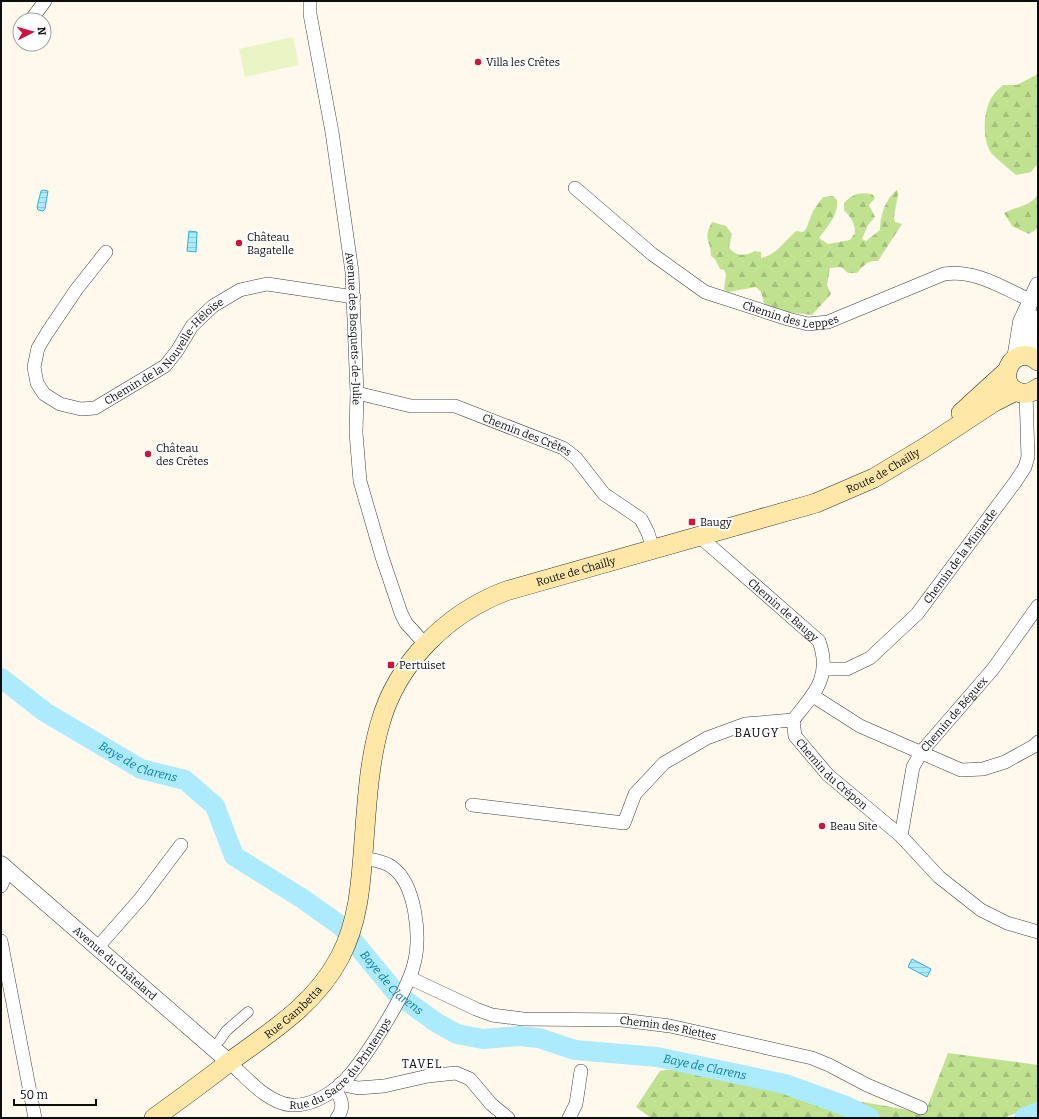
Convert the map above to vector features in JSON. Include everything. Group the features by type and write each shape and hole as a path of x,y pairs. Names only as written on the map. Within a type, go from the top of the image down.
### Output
{"main road":[{"path":"1026,361 1009,385 1027,391"},
{"name":"Route de Chailly","path":"947,432 966,407 1026,361"},
{"name":"Route de Chailly","path":"363,858 370,775 380,721 400,679 425,644 443,627 468,609 490,597 527,584 816,503 840,494 901,462 994,402 1027,391"},
{"name":"Rue Gambetta","path":"154,1118 268,1035 305,1004 328,978 340,957 352,929 363,858"}],"street":[{"path":"36,12 44,1"},
{"name":"Avenue des Bosquets-de-Julie","path":"310,1 310,14 332,132 354,297 357,393 356,433 360,481 366,507 401,613 406,623 425,644"},
{"name":"Chemin des Leppes","path":"575,188 652,254 705,292 808,324 828,322 944,274 955,273 975,275 1030,300"},
{"name":"Chemin de la Nouvelle-Héloïse","path":"106,252 76,290 47,333 38,348 34,367 37,383 44,394 60,404 81,409 95,408 165,366 177,351 192,326 213,306 240,290 267,284 354,297"},
{"path":"1026,361 1030,300 1038,285"},
{"name":"Chemin de la Minjarde","path":"824,669 847,669 870,658 917,614 1016,481 1033,455 1027,391"},
{"name":"Chemin des Crêtes","path":"357,393 411,406 455,406 563,448 576,458 604,494 641,519 648,533 653,549"},
{"name":"Chemin de Baugy","path":"699,536 819,641 824,655 824,669 813,696 793,720"},
{"name":"Chemin de Béguex","path":"901,836 913,767 922,751 993,669 1038,606"},
{"path":"813,696 860,726 922,751 961,770 983,769 1005,762 1034,746 1038,742"},
{"path":"472,805 624,822 635,794 664,763 707,738 745,724 793,720"},
{"name":"Chemin du Crépon","path":"793,720 795,736 828,775 901,836 939,877 981,910 1007,923 1038,932"},
{"path":"97,948 141,898 181,845"},
{"name":"Rue du Sacre du Printemps","path":"229,1062 267,1096 282,1103 305,1104 316,1100 338,1087 354,1070 395,1007 410,978 416,957 417,938 415,912 409,894 398,873 391,867 363,858"},
{"path":"1,886 5,867"},
{"name":"Avenue du Châtelard","path":"5,867 229,1062"},
{"path":"1,940 35,1118"},
{"name":"Chemin des Riettes","path":"410,978 492,1015 522,1019 622,1020 670,1026 812,1058 829,1064 867,1085 921,1108"},
{"path":"220,1040 226,1032 248,1012"},
{"path":"569,1118 576,1104 581,1072"},
{"path":"337,1118 341,1112 343,1104 338,1087 358,1088 384,1086 428,1076 456,1073 470,1079 491,1104 508,1118"}],"green space":[{"path":"293,37 299,65 245,77 239,49"},
{"path":"1038,74 1038,163 1031,172 1016,175 992,154 988,148 985,132 986,115 990,100 1003,85 1017,85"},
{"path":"897,190 898,194 894,217 895,222 902,224 878,261 871,261 863,266 857,273 848,273 841,267 830,268 827,285 831,294 812,315 771,310 765,306 761,292 756,287 728,292 724,290 726,274 724,270 720,269 715,259 711,256 711,250 707,237 712,222 726,226 732,234 729,247 731,250 740,255 754,251 761,252 761,258 766,257 780,248 796,231 803,232 806,229 813,211 823,197 833,196 837,200 837,205 832,220 819,238 828,244 850,240 855,233 855,229 852,221 844,210 844,203 856,194 872,194 875,198 869,205 875,217 868,225 862,239 866,241 880,230 881,219 886,203"},
{"path":"1038,195 1038,228 1029,234 1012,226 1004,213 1027,204"},
{"path":"948,1053 1038,1065 1038,1105 1003,1118 651,1118 636,1107 660,1071 705,1064 772,1086 925,1113"}],"water":[{"path":"41,191 48,191 45,209 43,211 38,210 37,207"},
{"path":"189,231 197,232 196,252 187,251"},
{"path":"912,959 931,969 927,977 908,967"}],"waterway":[{"name":"Baye de Clarens","path":"1,678 45,712 141,769 185,780 215,806 234,856 303,899 341,926 397,994 437,1023 457,1034 483,1039 519,1036 539,1038 575,1050 657,1057 785,1084 846,1106 870,1118"},
{"name":"Baye de Clarens","path":"1024,1118 1038,1112"}],"place":[{"name":"Villa les Crêtes","path":"478,62"},
{"name":"Château Bagatelle","path":"239,243"},
{"name":"Château des Crêtes","path":"148,454"},
{"name":"Baugy","path":"692,522"},
{"name":"Pertuiset","path":"391,665"},
{"name":"Beau Site","path":"822,826"}],"district":[{"name":"BAUGY","path":"757,733"},
{"name":"TAVEL","path":"422,1064"}]}
